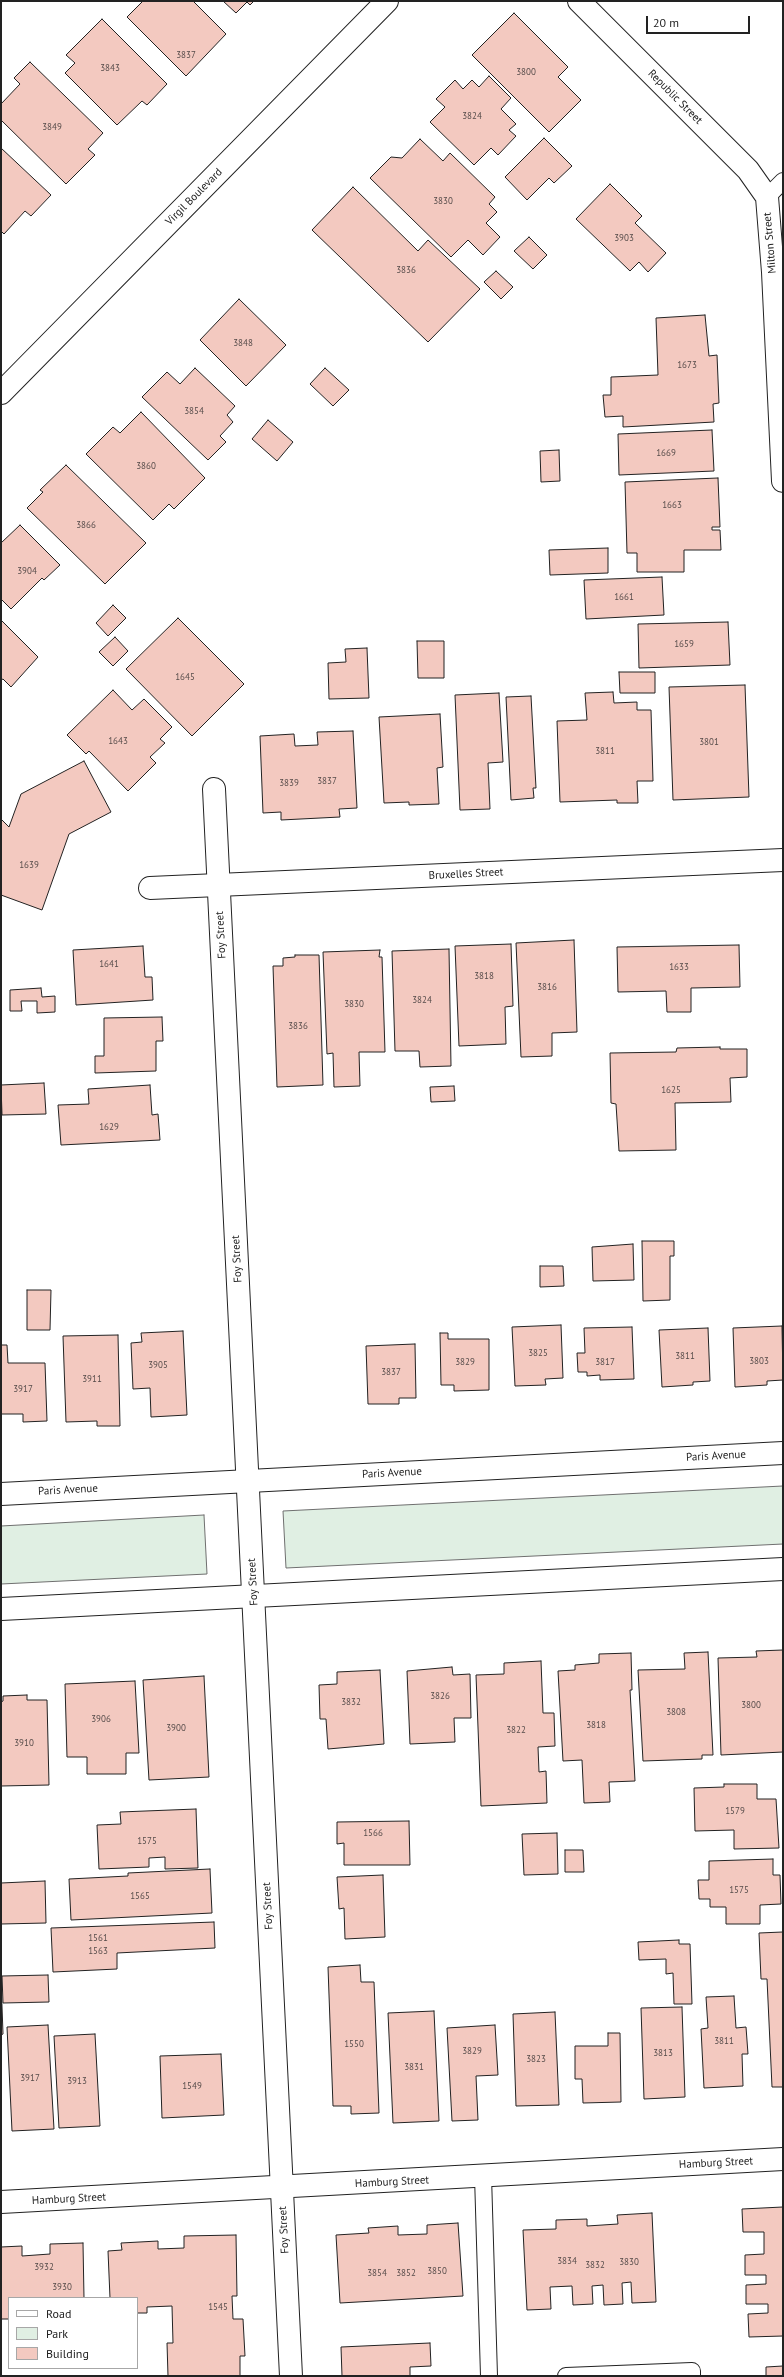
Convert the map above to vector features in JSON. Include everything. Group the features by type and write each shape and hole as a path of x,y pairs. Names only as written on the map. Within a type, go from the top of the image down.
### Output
{"street":[{"name":"Virgil Boulevard","path":"1,394 387,1"},
{"name":"Republic Street","path":"579,1 748,170 767,197"},
{"name":"Milton Street","path":"767,197 778,272 783,481"},
{"name":"Foy Street","path":"214,789 291,2376"},
{"name":"Bruxelles Street","path":"150,888 783,860"},
{"name":"Paris Avenue","path":"1,1494 783,1453"},
{"path":"1,1609 783,1569"},
{"name":"Hamburg Street","path":"1,2202 282,2188 783,2159"}],"lane":[{"path":"767,197 783,181"},
{"path":"483,2176 489,2376"},
{"path":"566,2376 692,2371 692,2376"}],"green space":[{"path":"783,1486 783,1544 286,1568 283,1511"},
{"path":"204,1515 207,1574 1,1584 1,1526"}],"building":[{"path":"143,1 193,1 226,34 186,76 127,17"},
{"path":"223,1 254,1 250,5 247,2 236,13"},
{"path":"514,13 568,67 558,77 581,100 549,132 472,55"},
{"path":"102,19 167,84 147,105 142,101 117,125 65,73 75,63 66,55"},
{"path":"30,62 103,133 88,149 95,155 66,184 1,120 1,104 20,84 14,78"},
{"path":"489,76 511,98 501,109 516,124 509,130 516,136 498,155 491,148 474,165 430,122 445,107 436,99 455,80 463,89 472,80 479,87"},
{"path":"544,138 572,166 554,183 549,178 527,200 505,177"},
{"path":"420,139 443,161 450,153 495,197 489,204 497,212 486,223 500,237 483,255 468,240 451,257 370,178 391,157 402,158"},
{"path":"1,148 51,195 31,216 25,211 4,234 1,231"},
{"path":"610,184 642,216 635,223 666,253 648,272 639,262 630,271 576,219"},
{"path":"353,187 418,251 428,240 480,289 428,342 312,230"},
{"path":"529,237 547,255 533,269 514,251"},
{"path":"496,271 513,287 501,299 484,282"},
{"path":"239,299 286,345 246,386 200,340"},
{"path":"705,315 709,356 717,355 719,403 713,404 714,422 623,427 623,416 605,417 603,395 611,395 611,377 658,375 656,318"},
{"path":"195,368 235,406 227,415 233,422 220,436 226,442 208,460 142,397 167,372 180,384"},
{"path":"325,368 349,390 333,406 310,384"},
{"path":"141,412 205,478 174,509 169,504 153,520 86,454 113,427 120,433"},
{"path":"268,420 293,442 277,461 252,439"},
{"path":"712,430 714,471 619,475 618,434"},
{"path":"559,450 560,481 541,482 540,451"},
{"path":"66,465 146,543 105,584 27,508 43,492 40,490"},
{"path":"718,478 720,527 712,527 712,530 720,530 721,550 684,550 684,572 637,572 637,553 627,553 625,482"},
{"path":"20,525 60,565 44,580 42,578 11,609 1,599 1,543"},
{"path":"608,548 608,573 550,575 549,550"},
{"path":"662,577 664,615 586,619 584,580"},
{"path":"113,605 126,618 108,636 96,623"},
{"path":"178,618 244,684 192,736 126,669"},
{"path":"1,620 38,657 11,687 3,679 1,680"},
{"path":"728,622 730,665 639,668 638,624"},
{"path":"115,637 128,651 113,666 99,652"},
{"path":"417,641 444,641 444,678 418,678"},
{"path":"367,648 369,698 329,699 328,663 346,662 345,649"},
{"path":"619,672 655,672 655,693 620,693"},
{"path":"745,685 749,797 673,800 669,687"},
{"path":"113,690 132,710 144,699 172,727 160,739 165,743 150,757 156,763 128,791 89,751 86,754 67,735"},
{"path":"613,692 614,703 637,702 637,710 651,710 653,781 637,781 638,803 617,803 617,800 560,802 557,721 587,720 585,693"},
{"path":"499,693 503,762 488,763 490,809 460,810 455,695"},
{"path":"531,696 536,788 533,788 534,798 511,800 506,697"},
{"path":"440,714 443,767 437,768 439,804 409,805 409,802 384,803 379,717"},
{"path":"353,731 357,808 339,809 340,817 281,820 281,812 263,813 260,736 294,734 295,746 318,745 317,732"},
{"path":"84,761 111,812 69,834 42,910 1,895 1,819 9,827 21,794"},
{"path":"574,940 577,1032 552,1033 552,1056 521,1057 516,943"},
{"path":"511,944 513,1006 505,1007 506,1044 459,1046 455,946"},
{"path":"739,945 740,987 691,988 691,1012 667,1012 666,991 618,992 617,947"},
{"path":"143,946 145,977 152,977 153,1000 76,1005 73,950"},
{"path":"449,949 451,1066 420,1067 419,1051 395,1051 392,951"},
{"path":"380,950 379,957 382,957 385,1052 359,1052 360,1086 334,1087 333,1053 327,1054 323,952"},
{"path":"295,955 319,955 323,1085 277,1087 273,966 283,966 283,958 295,957"},
{"path":"41,988 42,997 55,996 55,1012 37,1013 37,1001 21,1001 22,1011 10,1011 10,990"},
{"path":"162,1017 163,1041 156,1041 156,1071 95,1073 95,1056 104,1056 104,1018"},
{"path":"720,1047 720,1049 747,1049 747,1077 730,1078 731,1102 675,1103 676,1150 619,1151 616,1104 611,1103 610,1053 676,1052 677,1048"},
{"path":"44,1083 46,1114 2,1115 1,1085"},
{"path":"150,1085 152,1115 158,1114 160,1140 61,1145 58,1105 89,1104 88,1089"},
{"path":"454,1086 455,1101 431,1102 430,1087"},
{"path":"642,1241 674,1241 674,1256 670,1256 670,1300 643,1301"},
{"path":"633,1244 634,1280 593,1281 592,1247"},
{"path":"540,1266 563,1266 564,1286 540,1287"},
{"path":"27,1290 51,1290 50,1330 27,1330"},
{"path":"561,1325 563,1378 545,1379 546,1385 515,1386 512,1327"},
{"path":"782,1326 783,1380 767,1381 767,1385 735,1387 733,1328"},
{"path":"632,1327 634,1379 600,1380 600,1375 587,1376 587,1372 578,1372 577,1353 585,1353 584,1328"},
{"path":"708,1328 710,1381 693,1382 693,1385 662,1387 659,1330"},
{"path":"183,1331 187,1415 151,1417 150,1388 133,1389 131,1343 142,1342 141,1333"},
{"path":"440,1333 448,1333 448,1339 489,1339 489,1390 454,1391 454,1385 441,1385"},
{"path":"118,1335 120,1426 97,1426 97,1421 66,1422 63,1336"},
{"path":"415,1344 416,1398 399,1398 399,1404 368,1404 366,1346"},
{"path":"1,1345 7,1345 8,1363 45,1363 47,1421 23,1422 23,1414 1,1414"},
{"path":"783,1650 783,1752 721,1755 718,1658 757,1657 756,1651"},
{"path":"708,1652 713,1755 702,1755 702,1759 643,1761 638,1670 685,1669 684,1653"},
{"path":"631,1653 632,1690 630,1690 635,1781 609,1782 610,1802 584,1803 582,1760 563,1761 558,1671 575,1670 575,1665 599,1663 599,1654"},
{"path":"541,1661 543,1713 554,1713 555,1746 538,1747 539,1772 546,1771 547,1803 481,1806 476,1675 504,1674 504,1663"},
{"path":"452,1667 453,1675 470,1674 471,1718 454,1718 455,1742 410,1744 407,1671"},
{"path":"380,1670 384,1744 328,1749 326,1719 320,1719 319,1685 337,1684 337,1672"},
{"path":"204,1676 209,1777 149,1780 143,1680"},
{"path":"135,1681 139,1753 126,1753 126,1774 87,1774 87,1757 67,1757 65,1684"},
{"path":"27,1695 27,1700 47,1700 49,1785 1,1786 1,1702 3,1701 3,1696"},
{"path":"724,1784 757,1784 757,1799 776,1799 779,1848 734,1849 734,1830 695,1831 694,1788 724,1787"},
{"path":"196,1809 198,1868 165,1869 165,1857 149,1858 149,1867 99,1869 97,1825 121,1824 120,1812"},
{"path":"409,1821 410,1865 344,1865 344,1843 337,1844 337,1822"},
{"path":"557,1833 558,1874 524,1875 522,1834"},
{"path":"565,1850 583,1850 584,1872 565,1872"},
{"path":"773,1859 773,1875 780,1875 781,1904 760,1905 760,1924 726,1924 726,1907 710,1907 710,1899 699,1899 698,1880 709,1880 709,1861"},
{"path":"210,1869 212,1913 71,1920 69,1879 128,1876 128,1873"},
{"path":"383,1875 385,1937 345,1939 344,1908 339,1909 337,1877"},
{"path":"45,1881 46,1923 1,1924 1,1883"},
{"path":"214,1922 215,1948 117,1953 117,1969 53,1972 51,1928"},
{"path":"783,1932 783,2087 772,2087 767,1979 761,1979 759,1933"},
{"path":"679,1940 679,1944 690,1944 692,2004 674,2004 673,1973 666,1974 666,1959 639,1960 638,1942"},
{"path":"360,1965 361,1982 374,1982 379,2113 351,2114 351,2106 333,2106 328,1967"},
{"path":"48,1975 49,2002 3,2003 2,1976"},
{"path":"1,1979 3,2034 1,2035"},
{"path":"734,1996 736,2028 746,2027 748,2054 742,2054 743,2086 704,2088 701,2029 708,2028 706,1997"},
{"path":"682,2007 685,2097 644,2099 641,2008"},
{"path":"434,2011 439,2121 393,2123 388,2013"},
{"path":"555,2012 559,2105 516,2106 513,2014"},
{"path":"48,2025 54,2129 12,2131 7,2027"},
{"path":"495,2025 498,2075 476,2076 478,2120 452,2121 447,2028"},
{"path":"608,2033 620,2033 621,2102 583,2103 582,2079 575,2079 575,2046 608,2046"},
{"path":"95,2034 100,2126 59,2128 54,2036"},
{"path":"221,2054 224,2115 162,2118 160,2056"},
{"path":"783,2207 783,2336 749,2337 748,2314 768,2313 768,2304 746,2304 746,2285 766,2284 766,2275 745,2275 745,2255 764,2254 764,2232 743,2232 742,2209"},
{"path":"652,2213 656,2302 632,2303 631,2282 622,2283 623,2304 604,2305 603,2285 592,2286 593,2304 573,2305 572,2286 550,2287 551,2309 527,2310 523,2230 556,2229 556,2220 587,2219 587,2226 618,2224 617,2215"},
{"path":"458,2223 463,2296 340,2303 336,2235 369,2233 368,2228 398,2226 398,2235 427,2234 427,2225"},
{"path":"236,2235 237,2296 232,2296 233,2319 243,2319 245,2356 240,2356 240,2376 168,2376 167,2343 173,2343 172,2306 147,2307 147,2313 138,2313 138,2297 110,2297 108,2251 122,2250 121,2243 158,2241 158,2249 184,2248 184,2236"},
{"path":"83,2243 84,2297 8,2297 8,2319 1,2319 1,2247 22,2246 22,2256 50,2254 50,2244"},
{"path":"430,2343 431,2366 410,2367 410,2376 342,2376 341,2347"},
{"path":"783,2366 783,2376 766,2376 766,2367"}]}
